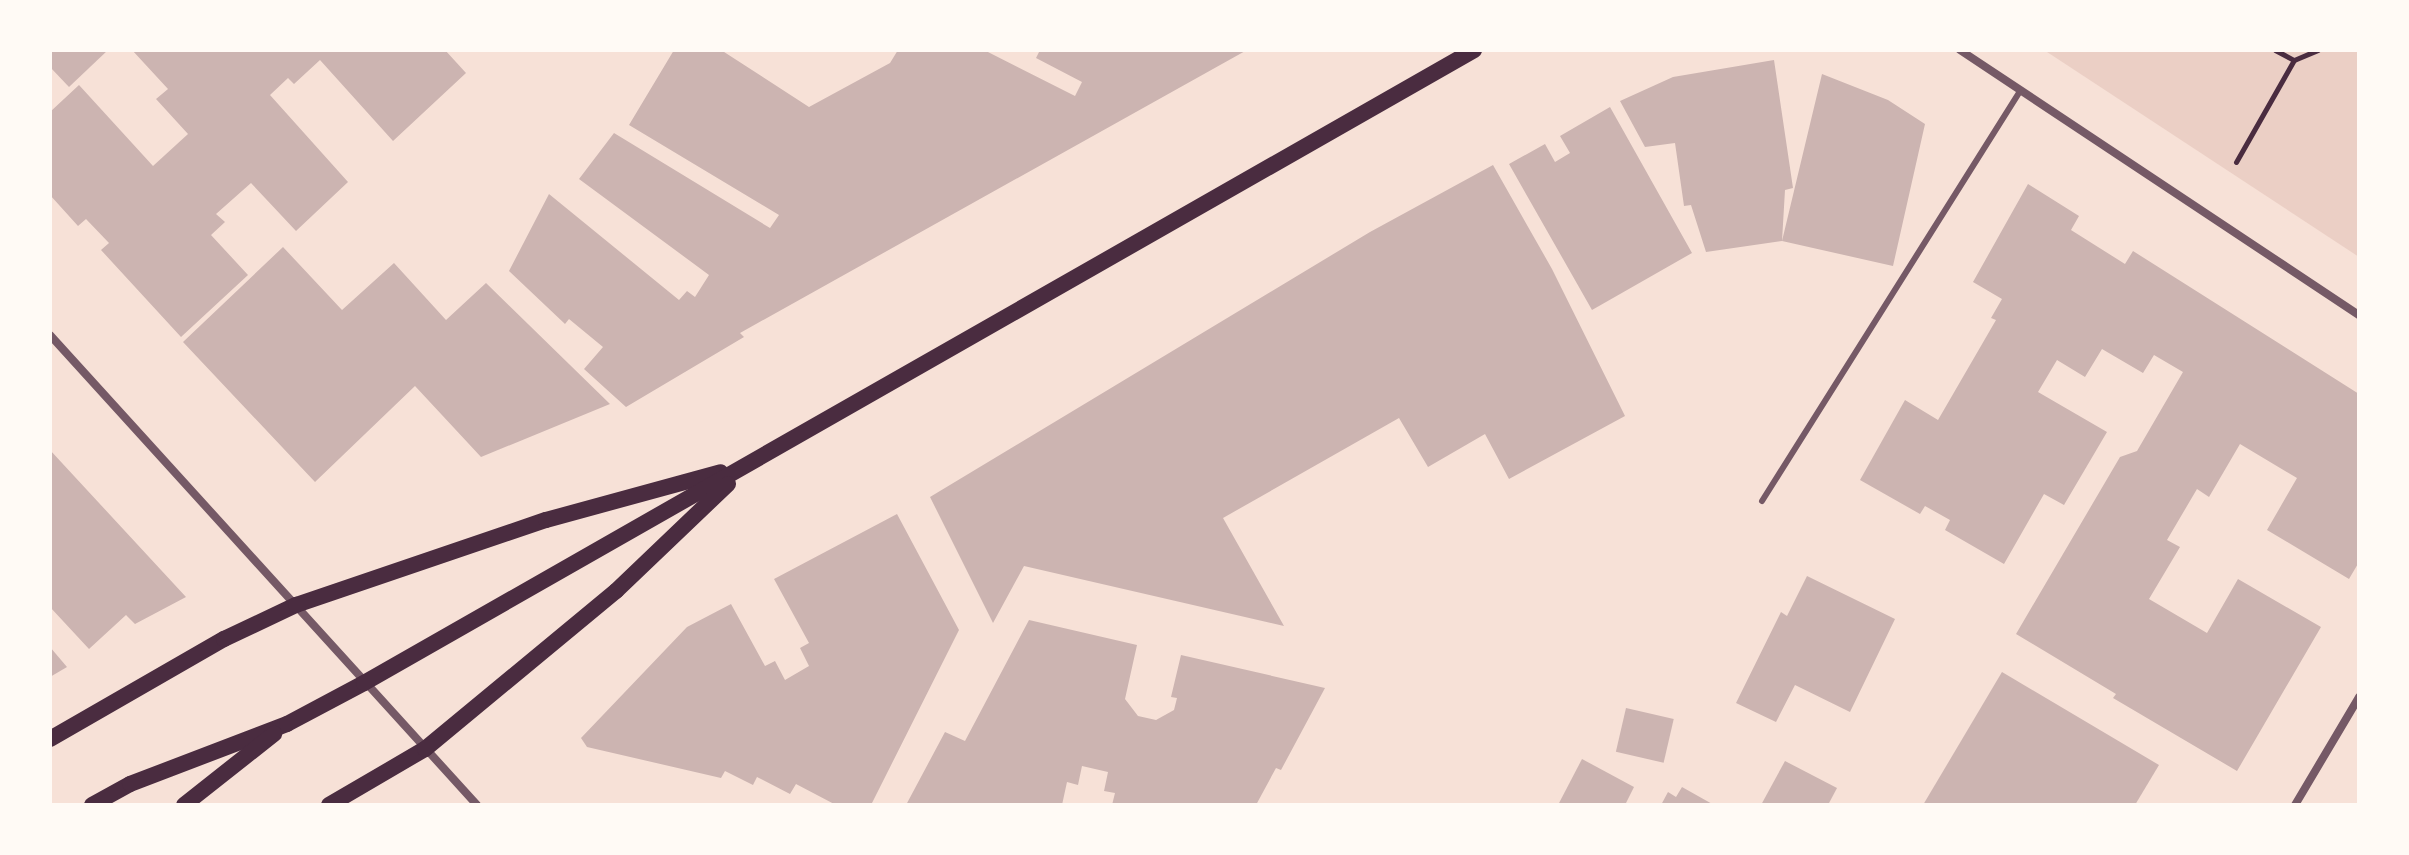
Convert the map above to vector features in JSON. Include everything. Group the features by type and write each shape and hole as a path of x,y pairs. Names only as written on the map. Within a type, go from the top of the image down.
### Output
{"main road":[{"path":"92,805 130,784 287,724 364,683 1474,50"},
{"path":"50,739 224,639 296,605 546,520 746,466"},
{"path":"329,805 425,749 616,591 746,466"},
{"path":"184,805 287,724"}],"street":[{"path":"1960,50 2359,315"},
{"path":"50,335 477,805"},
{"path":"2295,805 2359,697"}],"lane":[{"path":"1762,501 2020,91"}],"path":[{"path":"2275,50 2294,60"},
{"path":"2236,162 2294,60 2318,50"}],"shaded area":[{"path":"2044,50 2359,50 2359,257"}],"building":[{"path":"50,50 108,50 69,87 50,67"},
{"path":"132,50 445,50 466,73 393,141 320,60 294,84 288,78 270,95 348,182 296,231 251,183 216,214 225,222 211,235 248,275 181,337 101,250 109,243 86,219 78,226 50,195 50,112 79,85 153,166 188,134 156,99 168,89"},
{"path":"674,50 721,50 809,107 890,63 898,50 984,50 1075,96 1082,82 1036,58 1040,50 1247,50 740,333 744,337 626,407 584,369 603,347 569,319 565,324 509,271 549,194 679,300 687,291 695,297 709,275 579,179 614,133 770,228 779,215 629,125"},
{"path":"1774,60 1793,188 1785,190 1782,241 1706,252 1691,205 1684,206 1675,143 1645,147 1620,101 1673,77"},
{"path":"1822,74 1888,100 1925,124 1893,266 1782,241"},
{"path":"1610,107 1692,253 1592,310 1509,164 1545,144 1555,162 1570,153 1560,136"},
{"path":"1493,165 1552,269 1625,416 1509,479 1485,434 1428,467 1399,418 1223,518 1284,626 1024,566 993,623 930,497 1370,232"},
{"path":"2028,184 2079,216 2071,230 2125,264 2133,251 2359,394 2359,562 2349,579 2267,530 2297,478 2240,444 2209,497 2197,489 2167,540 2180,547 2149,599 2207,633 2238,579 2321,627 2237,771 2113,698 2116,694 2016,634 2120,457 2137,451 2183,372 2154,355 2143,373 2102,349 2085,377 2057,360 2038,392 2107,432 2064,505 2044,494 2004,564 1945,530 1950,520 1925,506 1920,514 1860,480 1905,400 1938,420 1996,320 1991,318 2002,299 1973,282"},
{"path":"283,247 342,310 394,263 446,320 486,283 610,404 481,457 415,386 315,482 183,342"},
{"path":"50,450 186,597 135,624 126,615 89,649 50,607"},
{"path":"897,514 959,630 871,805 836,805 796,784 790,794 757,777 753,785 725,771 721,778 587,747 581,738 687,627 731,604 765,666 775,661 785,680 809,666 800,648 809,643 774,579"},
{"path":"1807,576 1895,619 1850,712 1795,685 1776,722 1736,703 1781,612 1787,616"},
{"path":"1029,620 1137,645 1125,699 1138,716 1156,720 1174,710 1177,698 1171,697 1181,655 1325,688 1281,770 1276,768 1256,805 1112,805 1115,793 1104,791 1108,772 1082,766 1078,785 1067,782 1062,805 906,805 945,732 965,741"},
{"path":"50,647 67,667 50,677"},
{"path":"2002,672 2159,765 2135,805 1923,805"},
{"path":"1626,708 1674,719 1664,763 1616,752"},
{"path":"1582,759 1634,787 1625,805 1558,805"},
{"path":"1785,761 1837,788 1828,805 1761,805"},
{"path":"1682,787 1714,805 1661,805 1668,792 1676,797"}]}
